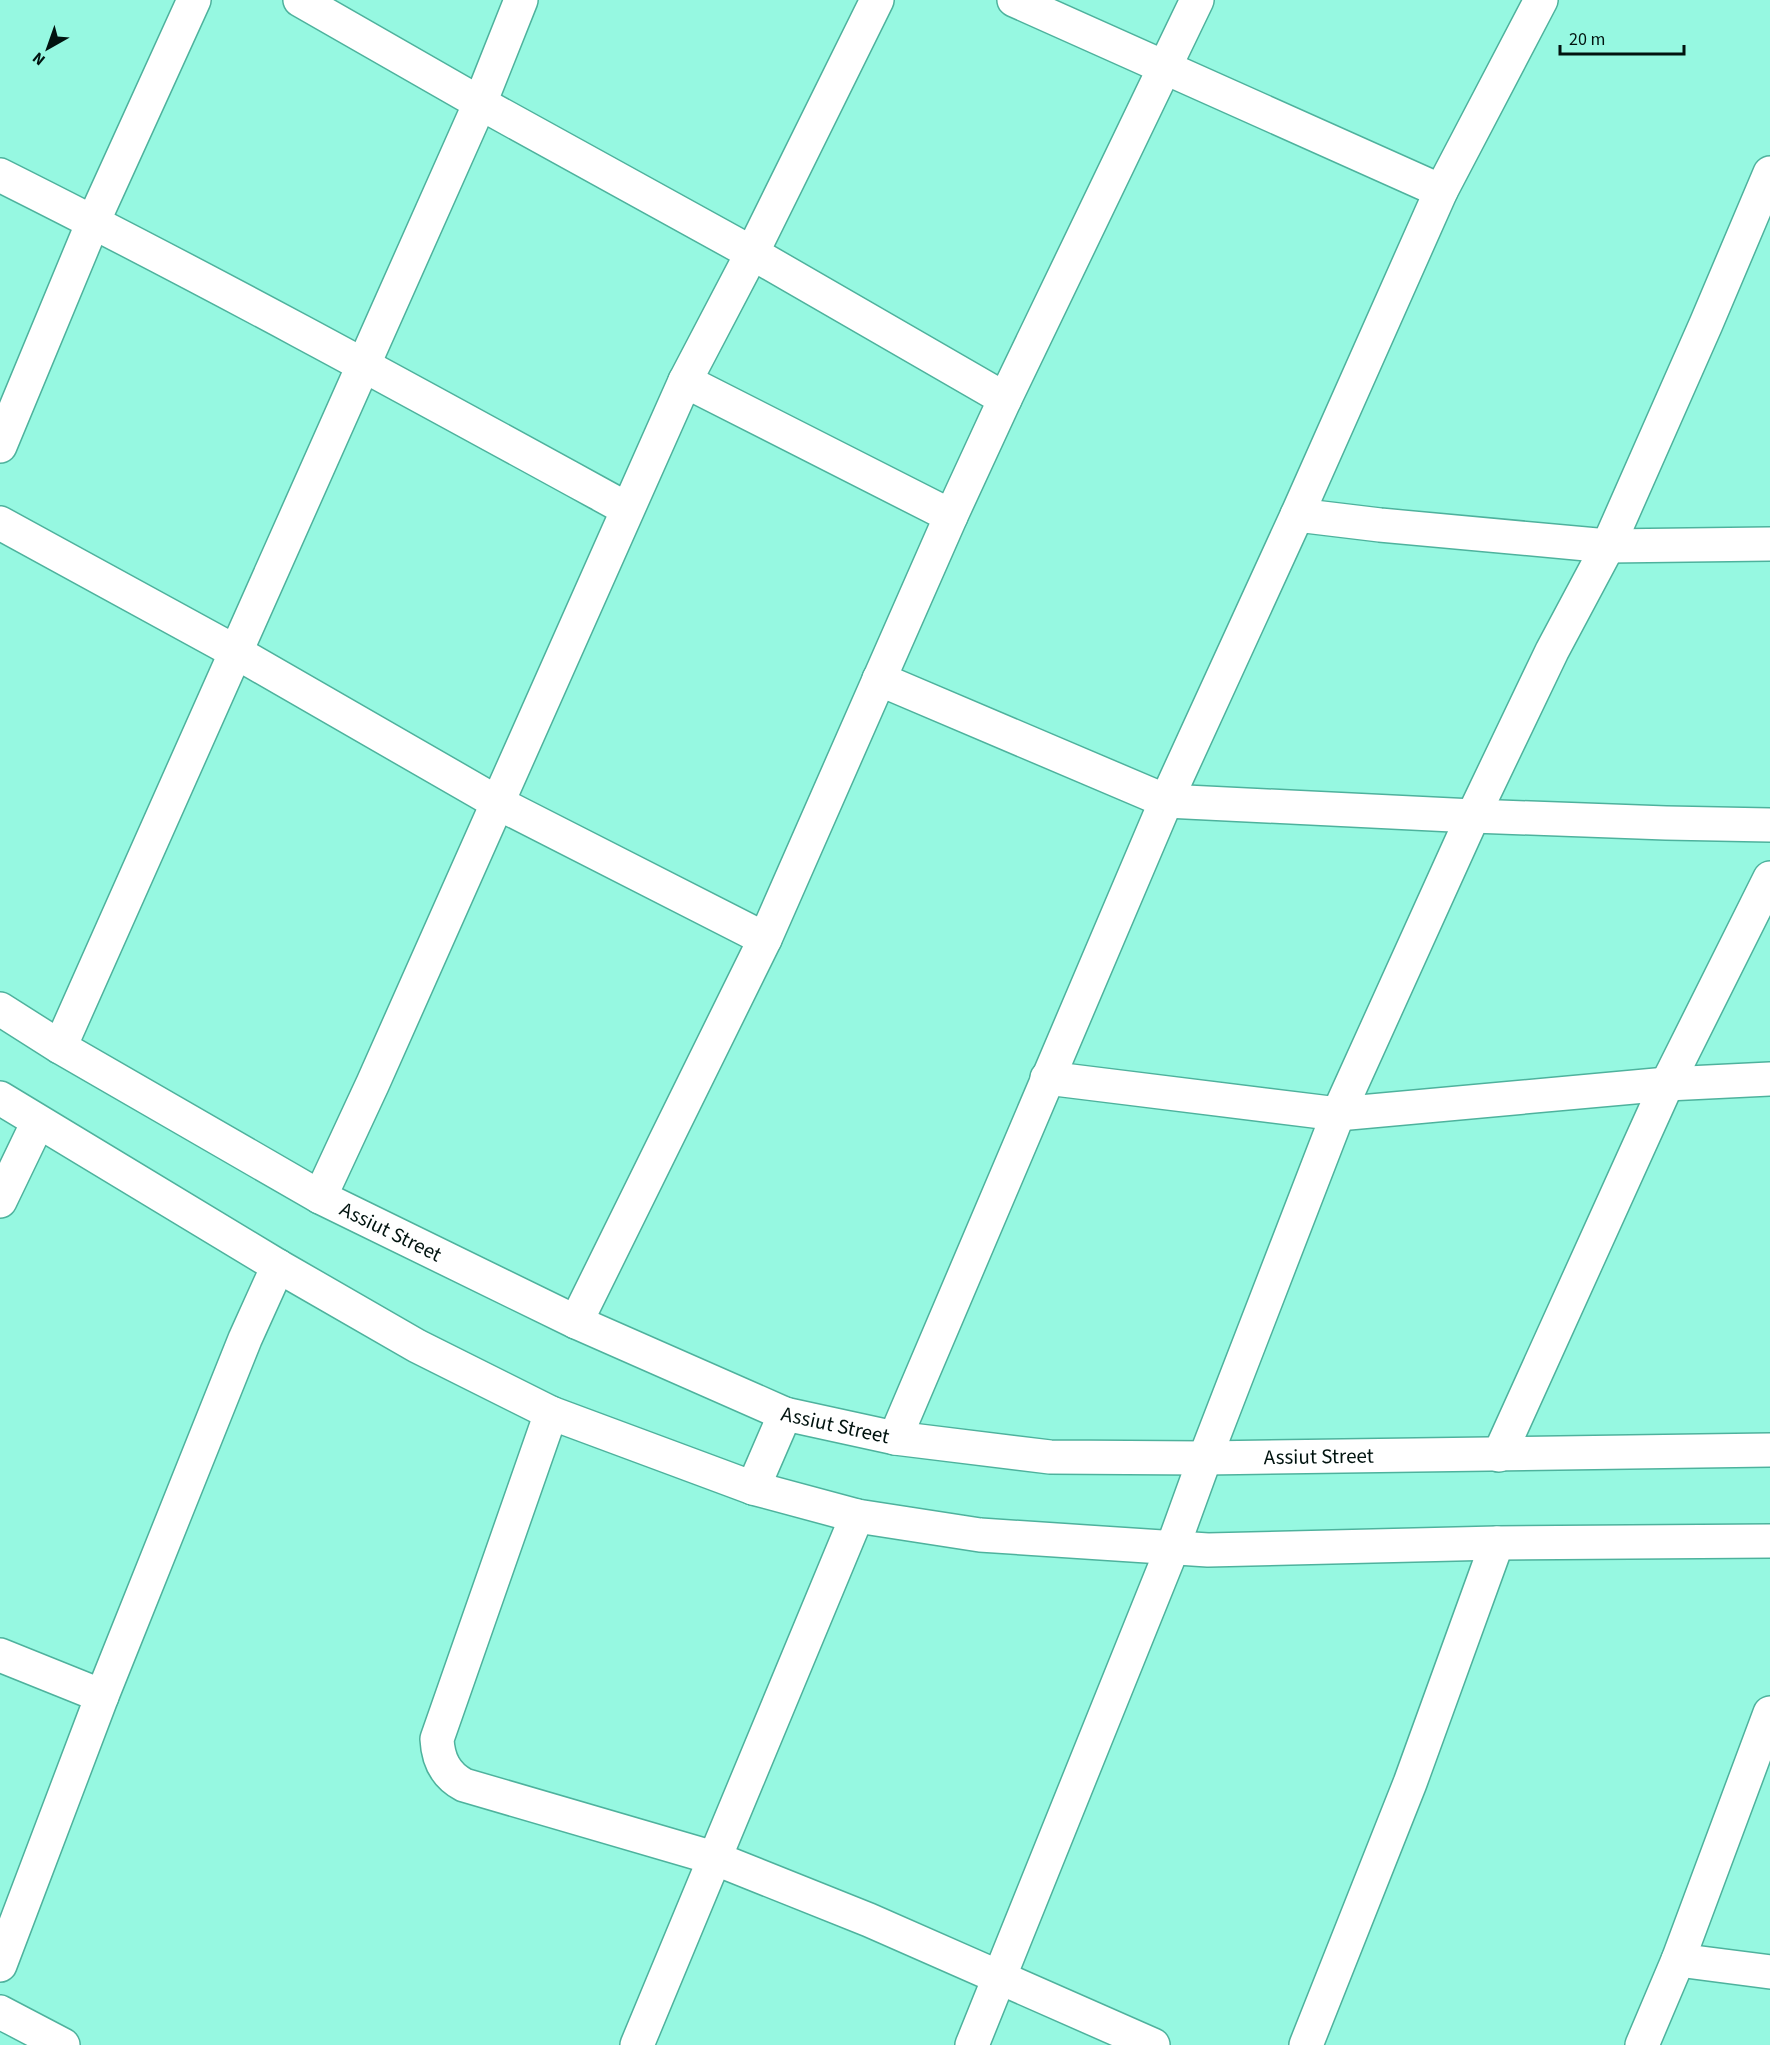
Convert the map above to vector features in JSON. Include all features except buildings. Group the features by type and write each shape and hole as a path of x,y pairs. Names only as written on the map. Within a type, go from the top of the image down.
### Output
{"street":[{"path":"0,446 93,222 194,0"},
{"path":"300,0 480,103 752,253 1005,399"},
{"path":"60,1047 234,651 480,103 521,0"},
{"path":"320,1197 373,1083 685,381 752,253 877,0"},
{"path":"1014,0 1441,191"},
{"path":"576,1322 765,939 951,516 1197,0"},
{"path":"896,1438 1166,801 1298,515 1441,191 1541,0"},
{"path":"972,2045 1172,1549 1338,1114 1473,816 1552,651 1608,546 1770,173"},
{"path":"0,175 363,364 627,509"},
{"path":"685,381 951,516"},
{"path":"1298,515 1608,546 1770,544"},
{"path":"0,523 234,651 498,803 765,939"},
{"path":"879,679 1166,801 1473,816 1770,825"},
{"path":"1499,1455 1667,1084 1770,878"},
{"name":"Assiut Street","path":"0,1009 60,1047 320,1197 576,1322 785,1414 896,1438 1050,1457 1205,1458 1770,1450"},
{"path":"1047,1078 1338,1114 1667,1084 1770,1079"},
{"path":"0,1098 278,1266 417,1346 551,1413 753,1488 857,1516 980,1535 1172,1549 1770,1541"},
{"path":"0,1201 38,1122"},
{"path":"0,1965 102,1696 245,1339 278,1266"},
{"path":"551,1413 437,1739 439,1757 448,1774 464,1785 714,1858 869,1920 1153,2045"},
{"path":"753,1488 785,1414"},
{"path":"637,2045 857,1516"},
{"path":"1306,2045 1410,1783 1497,1543"},
{"path":"0,1655 102,1696"},
{"path":"1642,2045 1678,1960 1770,1713"},
{"path":"1678,1960 1770,1972"},
{"path":"0,2012 63,2045"}]}
